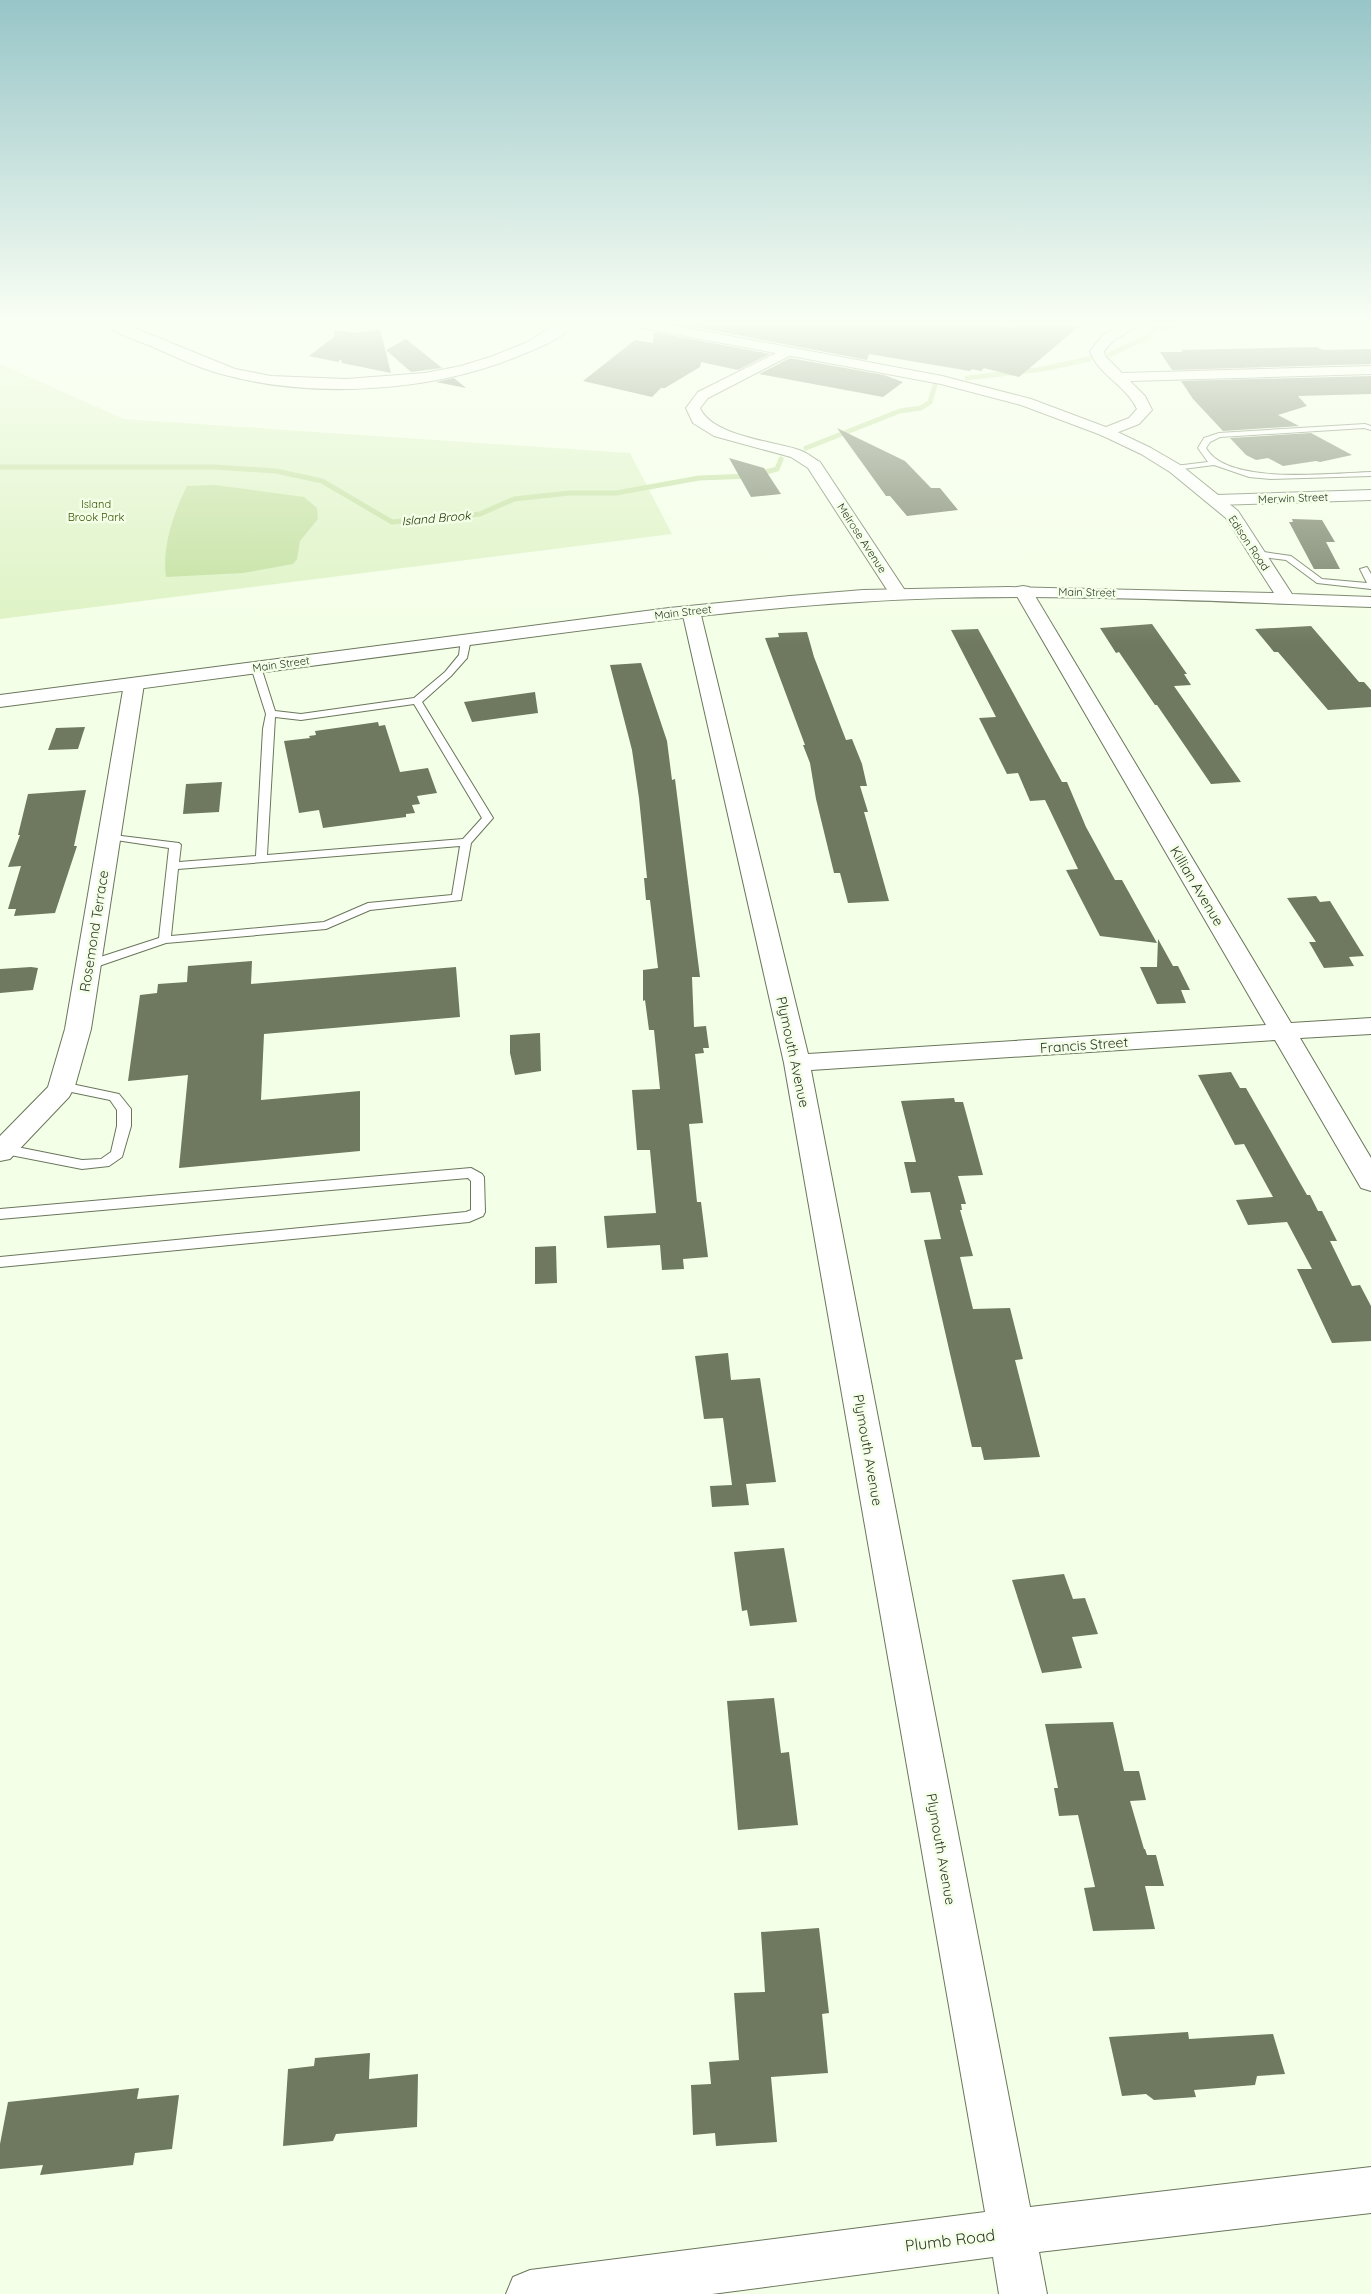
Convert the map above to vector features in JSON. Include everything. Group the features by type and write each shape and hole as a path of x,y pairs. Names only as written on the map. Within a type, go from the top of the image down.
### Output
{"street":[{"name":"Melrose Avenue","path":"716,430 796,454 814,465 899,594"},
{"name":"Edison Road","path":"1101,430 1146,451 1175,468 1216,500 1232,515 1286,598"},
{"path":"1106,432 1111,430"},
{"name":"Merwin Street","path":"1216,500 1371,496"},
{"name":"Main Street","path":"0,701 466,639 691,611 791,601 899,594 1023,591 1286,598 1335,601 1367,610"},
{"name":"Killian Avenue","path":"1023,591 1371,1181"},
{"name":"Plymouth Avenue","path":"691,611 797,1063 1023,2294"},
{"name":"Rosemond Terrace","path":"1,1151 60,1091 62,1086 78,1029 134,684"},
{"name":"Francis Street","path":"797,1063 1371,1026"},
{"name":"Plumb Road","path":"530,2294 1011,2232 1371,2190"}],"lane":[{"path":"1275,430 1232,432 1219,435 1207,440 1202,448 1207,458 1215,463 1250,475 1271,477 1371,474"},
{"path":"1175,468 1215,463"},
{"path":"1257,554 1288,558 1320,581 1371,584 1364,569"},
{"path":"271,714 301,718 417,702 448,674 464,656 466,639"},
{"path":"256,667 271,714 268,730 261,858"},
{"path":"89,965 164,940 326,925 368,907 457,898 466,842 488,818 417,702"},
{"path":"110,836 175,845 164,940"},
{"path":"172,866 466,842"},
{"path":"1,1151 91,1164 105,1162 117,1154 124,1126 124,1109 114,1097 62,1086"},
{"path":"0,1214 471,1173 477,1177 478,1181 478,1212 469,1217 0,1262"}],"green space":[{"name":"Island Brook Park","path":"0,430 288,430 630,453 672,534 0,619"}],"shaded area":[{"path":"215,485 304,497 317,508 318,519 300,541 297,559 293,564 243,573 166,577 167,542 177,508 187,486"}],"building":[{"path":"838,430 905,461 931,488 940,488 958,510 907,516 890,496 886,496"},
{"path":"1311,433 1352,455 1320,462 1283,466 1268,458 1256,460 1246,455 1230,438"},
{"path":"729,458 764,468 781,494 751,497"},
{"path":"1292,519 1322,520 1335,542 1326,542 1340,569 1314,569 1289,522 1293,522"},
{"path":"1152,624 1187,674 1184,674 1191,685 1174,686 1241,782 1211,784 1157,705 1155,705 1119,652 1116,653 1100,628"},
{"path":"1311,626 1359,682 1364,682 1371,690 1371,707 1328,710 1278,652 1274,652 1255,629"},
{"path":"978,629 1062,782 1067,782 1086,827 1115,880 1122,880 1157,943 1100,936 1066,870 1078,869 1045,800 1030,801 1018,773 1007,774 979,718 996,717 951,630"},
{"path":"807,632 814,657 846,740 852,739 862,764 867,786 860,786 868,812 864,812 889,901 848,903 840,873 834,873 816,799 810,763 803,745 805,745 765,638 779,637 778,633"},
{"path":"641,663 667,741 672,780 675,779 700,977 692,977 694,1027 706,1026 709,1048 703,1048 704,1053 695,1054 703,1123 689,1124 697,1202 701,1202 708,1257 683,1259 684,1269 662,1270 660,1245 607,1248 604,1216 656,1213 650,1150 637,1150 632,1090 660,1089 654,1030 649,1030 645,1000 643,1001 643,970 658,968 650,900 646,900 644,878 647,878 632,750 610,665"},
{"path":"535,692 538,713 472,722 464,702"},
{"path":"378,722 379,726 385,725 400,772 428,768 437,793 417,796 420,804 412,805 415,813 406,814 406,817 323,828 319,810 299,813 284,741 310,738 309,736 316,735 315,731"},
{"path":"85,727 78,749 48,750 56,728"},
{"path":"222,782 219,812 183,814 186,784"},
{"path":"86,790 74,846 77,846 55,913 14,916 16,909 8,909 21,866 8,867 20,835 18,835 28,794"},
{"path":"1316,896 1320,902 1330,901 1364,956 1349,957 1354,966 1324,968 1309,942 1316,942 1287,898"},
{"path":"1158,939 1173,966 1178,966 1190,990 1181,990 1186,1003 1157,1004 1140,967 1157,967"},
{"path":"252,961 251,984 456,967 460,1017 264,1034 261,1100 360,1091 360,1151 179,1168 188,1075 128,1081 140,995 157,993 158,984 187,982 188,966"},
{"path":"38,968 33,990 0,993 0,969"},
{"path":"540,1033 541,1071 515,1075 510,1053 510,1035"},
{"path":"1231,1072 1240,1088 1246,1088 1307,1195 1310,1195 1318,1211 1322,1211 1337,1241 1330,1241 1352,1286 1360,1285 1371,1306 1371,1341 1332,1343 1297,1269 1312,1269 1287,1222 1248,1225 1236,1200 1273,1197 1244,1144 1235,1145 1198,1075"},
{"path":"954,1098 955,1102 963,1102 983,1175 958,1176 966,1204 961,1204 962,1210 960,1210 973,1256 960,1257 973,1309 1010,1308 1023,1359 1015,1360 1040,1457 984,1460 981,1447 972,1447 924,1240 941,1239 930,1192 911,1193 904,1162 916,1162 901,1101"},
{"path":"556,1246 557,1283 535,1284 535,1247"},
{"path":"728,1353 731,1380 760,1378 776,1482 746,1484 749,1505 712,1507 710,1486 732,1485 723,1418 704,1419 695,1356"},
{"path":"784,1548 797,1622 750,1626 747,1610 742,1611 734,1552"},
{"path":"1064,1574 1073,1599 1085,1598 1098,1634 1072,1637 1082,1668 1042,1673 1012,1580"},
{"path":"774,1698 781,1753 789,1752 798,1825 738,1830 727,1701"},
{"path":"1113,1722 1124,1771 1139,1771 1146,1800 1130,1801 1144,1849 1147,1855 1156,1855 1164,1886 1145,1886 1155,1929 1093,1931 1084,1888 1095,1887 1078,1815 1059,1816 1054,1788 1058,1788 1045,1724"},
{"path":"819,1928 829,2013 822,2014 828,2073 771,2077 777,2142 716,2146 715,2133 693,2135 691,2085 711,2084 709,2062 739,2060 734,1993 765,1992 761,1932"},
{"path":"1188,2032 1189,2039 1273,2034 1285,2074 1257,2076 1255,2085 1194,2090 1196,2097 1154,2100 1146,2094 1122,2096 1109,2037"},
{"path":"370,2053 369,2079 418,2074 417,2127 336,2134 333,2141 283,2146 288,2069 314,2066 315,2058"},
{"path":"139,2088 137,2099 179,2095 172,2149 135,2153 133,2165 40,2175 43,2165 0,2169 0,2144 8,2102"}],"waterway":[{"name":"Island Brook","path":"806,448 852,430"},
{"name":"Island Brook","path":"0,467 215,467 276,471 322,481 392,522 480,514 514,499 569,493 616,493 699,478 751,476 777,469 781,459"}]}
